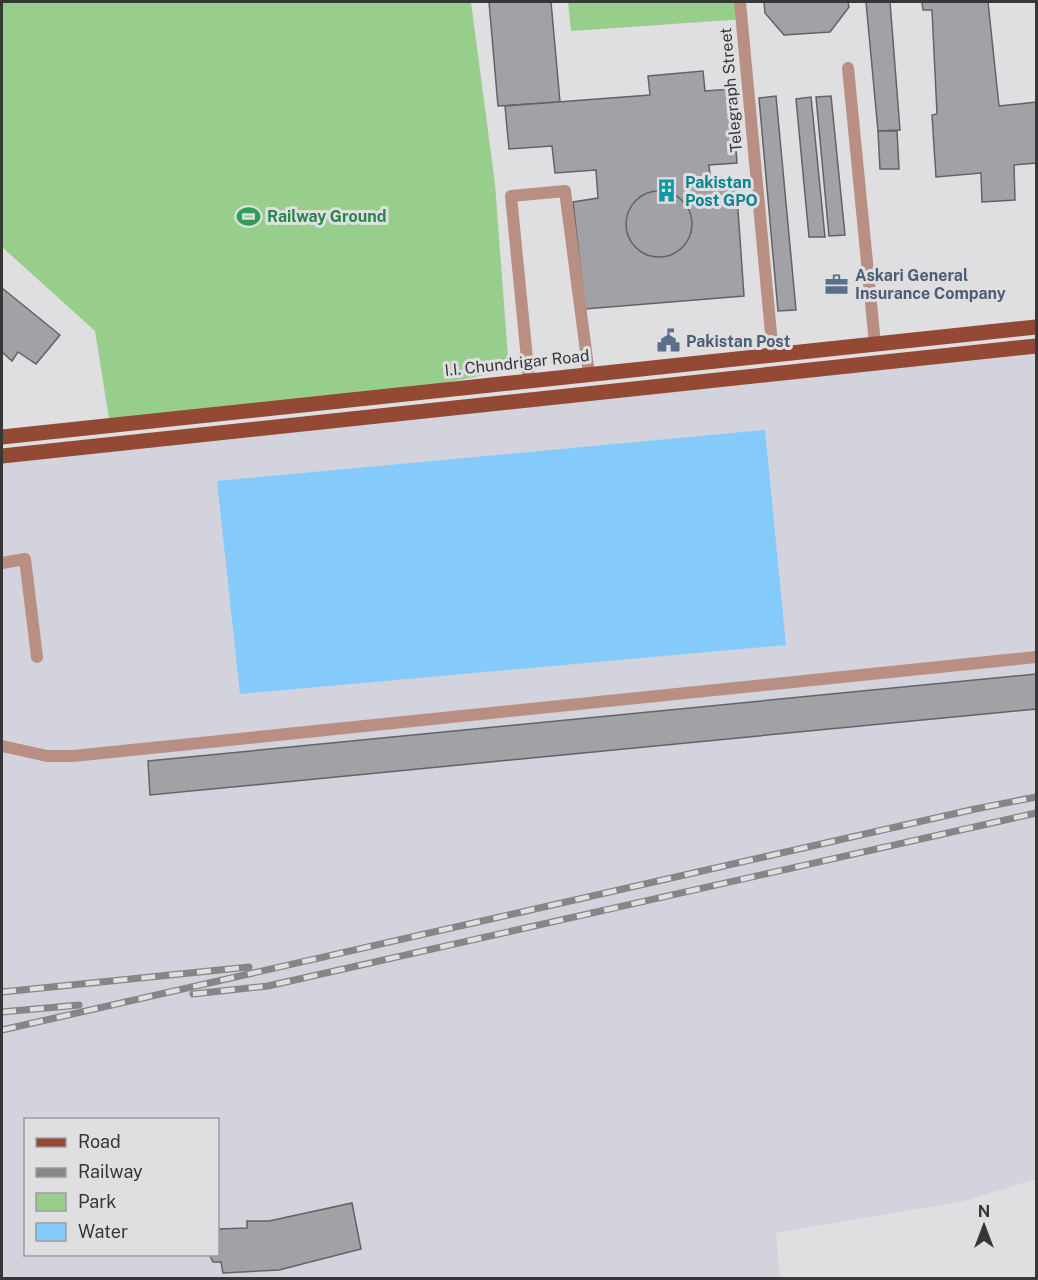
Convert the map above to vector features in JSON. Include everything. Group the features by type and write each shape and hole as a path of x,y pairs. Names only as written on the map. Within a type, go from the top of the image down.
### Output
{"main road":[{"name":"I.I. Chundrigar Road","path":"2,437 529,379 1036,327"},
{"path":"2,456 1036,346"}],"lane":[{"name":"Telegraph Street","path":"740,2 773,355"},
{"path":"848,68 875,344"},
{"path":"529,379 511,196 565,191 589,374"},
{"path":"2,563 25,559 37,657"},
{"path":"2,746 47,756 73,756 1036,657"}],"shaded area":[{"path":"1036,345 1036,1179 964,1201 776,1233 780,1278 2,1278 2,456"}],"green space":[{"name":"Railway Ground","path":"2,2 471,2 495,184 509,370 375,397 110,425 95,331 2,247"},
{"path":"568,2 744,2 746,19 571,31"}],"water":[{"path":"765,430 786,645 240,694 217,481"}],"building":[{"path":"489,2 551,2 560,102 498,106"},
{"path":"764,2 848,2 849,7 830,32 784,35 765,13"},
{"path":"866,2 890,2 900,130 878,131"},
{"path":"922,2 988,2 999,106 1036,102 1036,163 1014,165 1015,200 982,202 981,173 936,177 932,115 937,114 932,10 923,10"},
{"name":"Pakistan Post GPO","path":"703,71 705,91 732,89 737,163 709,165 711,184 736,182 744,296 585,309 573,202 598,198 596,170 555,173 552,146 509,149 505,106 650,95 648,76"},
{"path":"776,96 796,310 778,311 759,98"},
{"path":"831,96 845,235 829,236 816,97"},
{"path":"811,97 825,237 809,237 796,99"},
{"path":"878,131 897,131 899,169 880,169"},
{"path":"652,191 666,191 678,196 687,205 692,224 690,237 683,248 666,257 652,257 640,252 631,243 626,231 626,217 631,205 640,196"},
{"path":"2,288 60,335 36,364 18,352 12,361 2,352"},
{"path":"1036,674 1036,709 150,795 148,761"},
{"path":"352,1203 361,1249 279,1270 223,1273 221,1262 213,1262 210,1256 219,1256 219,1229 247,1228 247,1221 269,1221"}],"railway":[{"path":"2,1030 1036,797"},
{"path":"193,994 268,986 1036,813"},
{"path":"2,992 249,967"},
{"path":"2,1012 79,1005"}],"place":[{"name":"Pakistan Post GPO","path":"667,191"},
{"name":"Railway Ground","path":"249,216"},
{"name":"Askari General Insurance Company","path":"837,284"},
{"name":"Pakistan Post","path":"668,341"}]}
